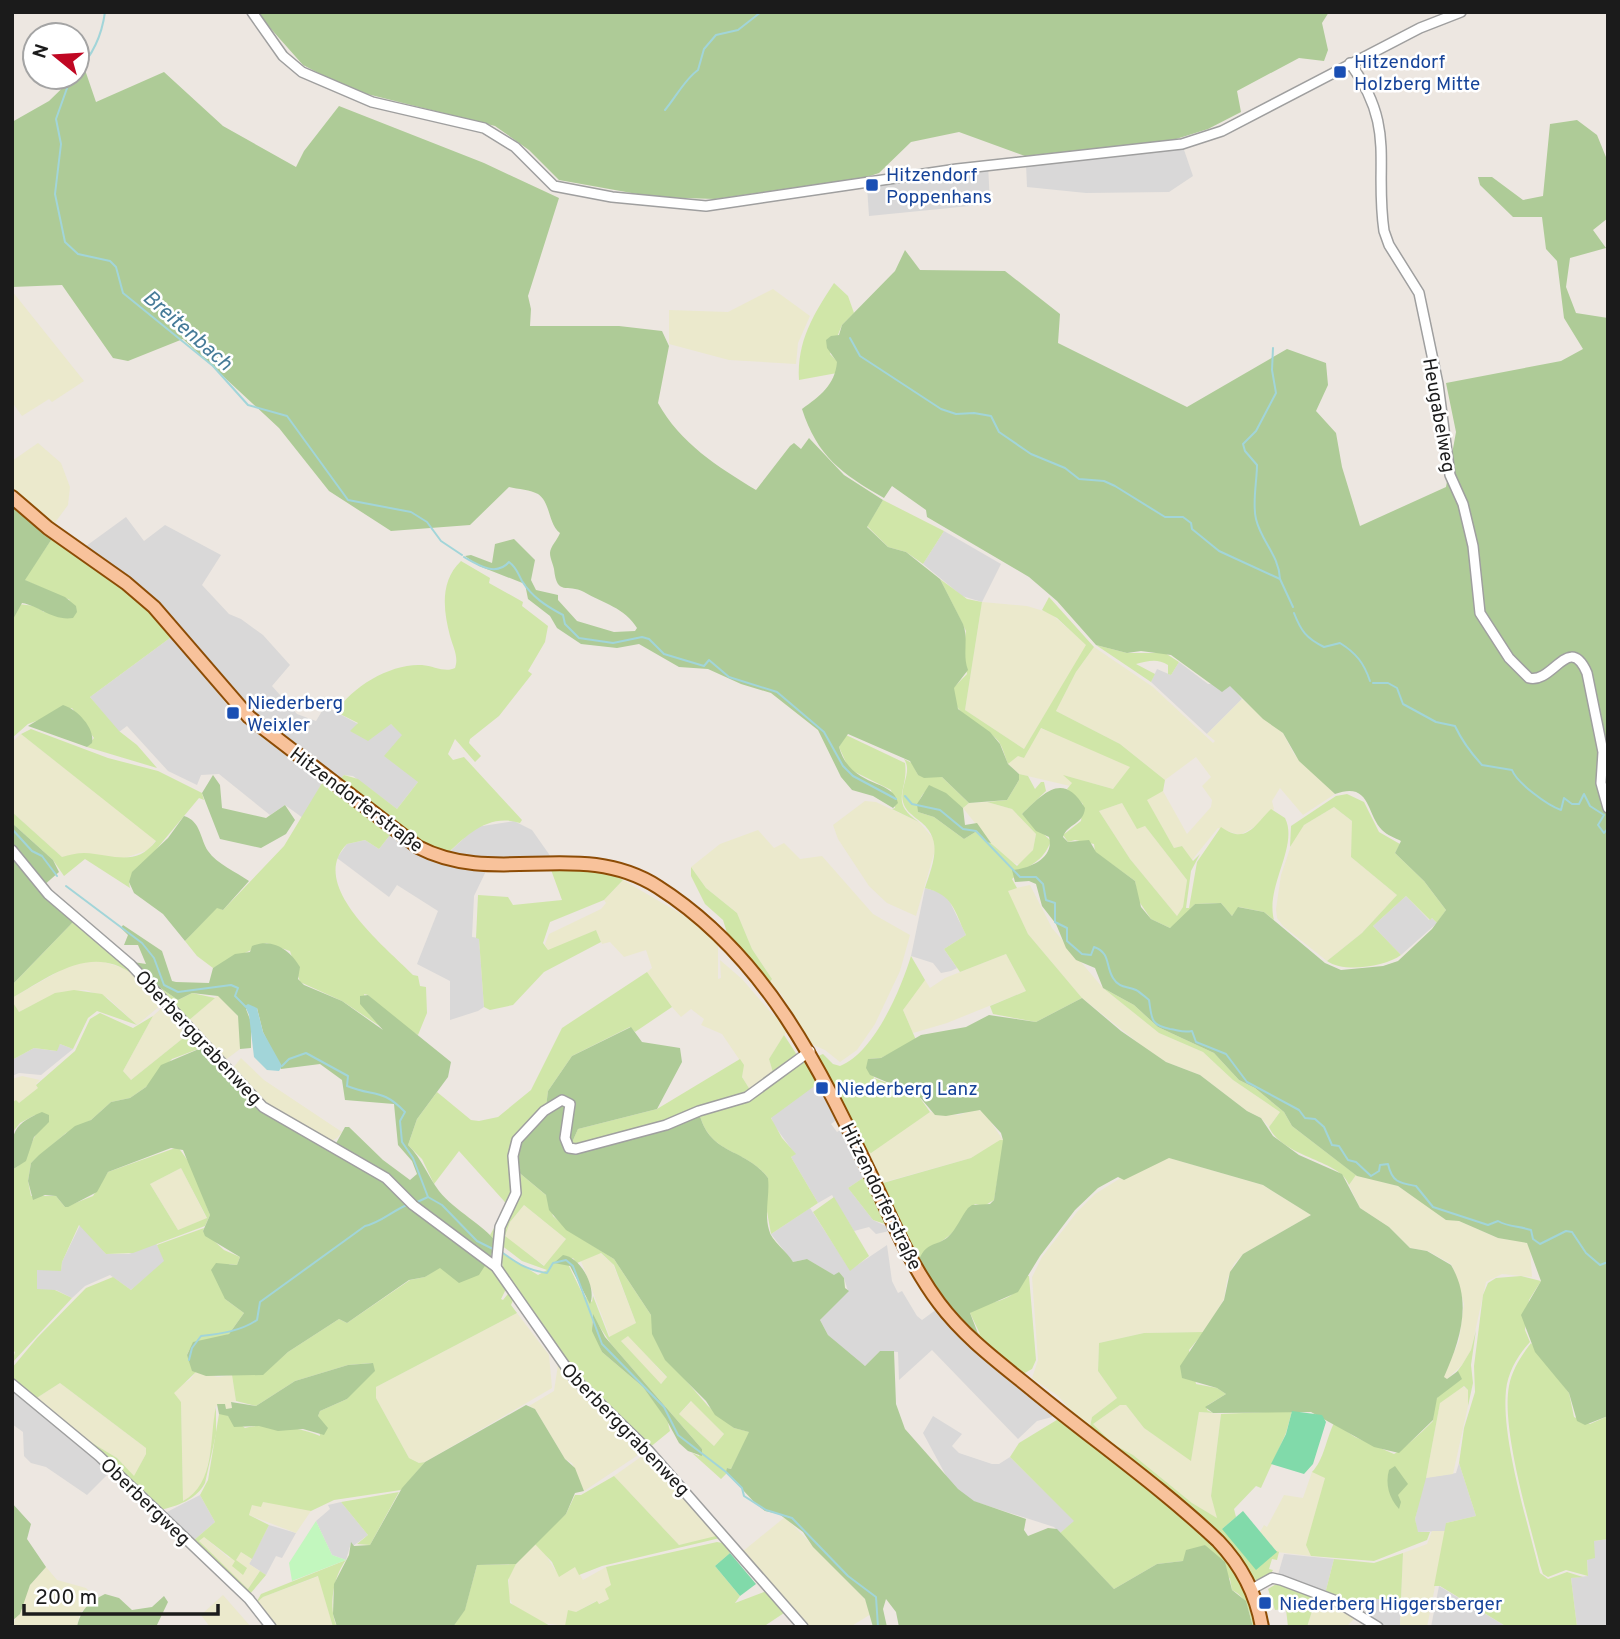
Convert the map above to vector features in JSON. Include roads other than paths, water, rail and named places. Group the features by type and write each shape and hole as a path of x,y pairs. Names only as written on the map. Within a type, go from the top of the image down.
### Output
{"main road":[{"name":"Hitzendorferstraße","path":"12,497 48,528 139,593 165,618 240,709 399,834 426,851 465,864 490,866 587,862 624,870 649,882 692,912 733,950 776,999 810,1051 911,1259 950,1317 1003,1367 1211,1534 1233,1557 1252,1589 1262,1627"}],"street":[{"path":"252,12 283,56 302,72 372,103 484,128 515,147 554,186 612,197 706,206 957,169 1176,145 1222,131 1420,28 1461,12"},
{"name":"Heugabelweg","path":"1350,63 1367,89 1380,124 1386,238 1419,293 1438,384 1450,475 1464,504 1474,546 1479,613 1509,658 1529,678 1541,678 1564,659 1573,657 1582,662 1587,673 1603,752 1601,783 1608,808"},
{"name":"Oberberggrabenweg","path":"12,850 48,894 131,965 263,1107 386,1178 413,1205 496,1267 573,1377 648,1450 803,1627"},
{"path":"496,1267 500,1227 516,1193 513,1156 517,1140 534,1119 555,1102 564,1100 570,1104 565,1141 569,1148 576,1149 666,1125 699,1111 747,1097 810,1051"},
{"name":"Oberbergweg","path":"12,1384 99,1455 249,1598 271,1627"},
{"path":"1252,1589 1272,1578 1281,1580 1334,1600 1378,1627"}],"water":[{"path":"248,1004 257,1008 263,1032 282,1066 279,1071 267,1070 254,1057 249,1015 245,1006"}],"waterway":[{"name":"Breitenbach","path":"91,53 102,28 105,12"},
{"path":"665,110 698,70 704,49 716,35 738,30 761,12"},
{"name":"Breitenbach","path":"66,91 56,119 61,144 55,194 65,242 78,254 110,261 116,267 123,293 213,366 248,405 287,416 348,500 411,512 427,522 441,541 462,555"},
{"path":"850,338 860,356 941,409 956,414 991,416 999,432 1031,454 1065,468 1079,479 1104,481 1115,486 1165,517 1183,517 1191,523 1192,529 1219,551 1280,579 1293,607"},
{"path":"1273,348 1272,370 1276,393 1256,431 1243,444 1245,451 1257,465 1256,519 1277,563 1280,579"},
{"name":"Breitenbach","path":"464,557 493,569 509,562 530,592 563,615 565,624 579,638 613,643 642,637 649,639 664,654 704,666 709,660 729,677 777,692 824,732 843,766 853,776 896,799"},
{"path":"1294,613 1308,637 1324,647 1340,643 1351,651 1359,659 1370,681"},
{"path":"1373,683 1388,683 1397,688 1403,704 1436,722 1455,726 1482,765 1512,770 1526,787 1555,807 1561,810 1564,798 1572,804 1579,804 1584,794 1590,806 1604,815 1598,825 1604,833 1608,828"},
{"name":"Breitenbach","path":"905,796 912,804 940,810 963,829 976,831 1020,877 1036,877 1043,884 1046,900 1055,903 1055,922 1067,928 1067,941 1082,954 1091,955 1094,947 1103,953 1115,981 1136,990 1149,1000 1155,1023 1183,1032 1192,1031 1196,1042 1226,1054 1247,1082 1299,1110 1305,1118 1315,1119 1324,1127 1332,1145 1339,1146 1348,1160 1356,1162 1371,1176 1379,1171 1380,1165 1388,1164 1394,1178 1416,1186 1433,1207 1488,1225 1498,1221 1531,1230 1533,1239 1540,1244 1566,1231 1572,1232 1586,1253 1600,1265 1608,1262"},
{"path":"12,829 32,851 42,856 57,876"},
{"path":"66,886 142,943 154,958 164,985 178,992 231,985 238,988 235,996 246,1007"},
{"path":"282,1066 289,1059 306,1053 348,1076 347,1086 384,1096 397,1104 405,1112 400,1121 402,1142 413,1158 428,1197 442,1205 477,1241 495,1250"},
{"path":"415,1203 428,1197"},
{"path":"189,1360 192,1348 201,1336 223,1333 251,1324 257,1320 260,1302 365,1226 407,1205"},
{"path":"500,1251 522,1265 540,1272 547,1273 553,1263 566,1260 573,1266 602,1344 664,1407 678,1435 726,1472 742,1488 744,1496 766,1510 792,1518 848,1576 876,1597 878,1627"}],"place":[{"name":"Hitzendorf Holzberg Mitte","path":"1340,72"},
{"name":"Hitzendorf Poppenhans","path":"872,185"},
{"name":"Niederberg Weixler","path":"233,713"},
{"name":"Niederberg Lanz","path":"822,1088"},
{"name":"Niederberg Higgersberger","path":"1265,1603"}]}
